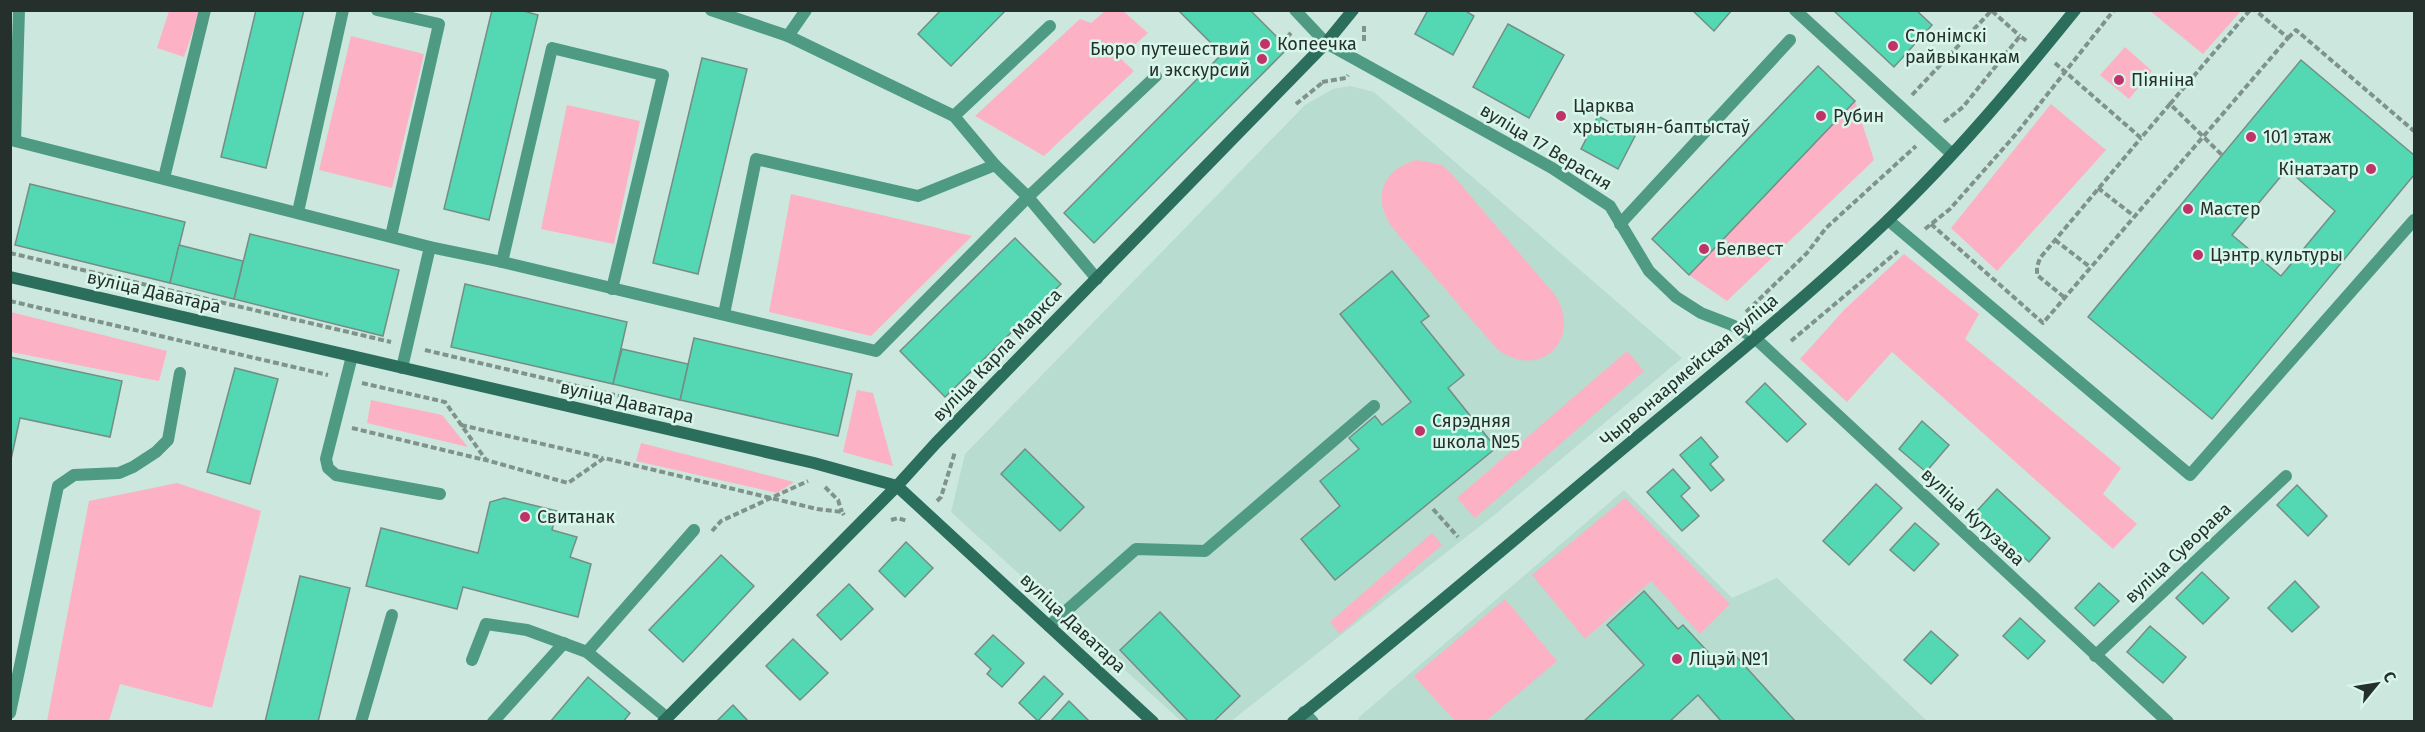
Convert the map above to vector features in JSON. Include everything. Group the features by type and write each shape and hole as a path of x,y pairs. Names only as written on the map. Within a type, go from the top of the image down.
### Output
{"street":[{"path":"19,10 15,141 430,247 876,351 1028,197 1156,76"},
{"path":"164,178 205,10"},
{"path":"298,212 344,10"},
{"path":"377,10 439,24 391,236"},
{"path":"711,10 788,36 954,116 995,165 1028,197 1097,279"},
{"path":"788,36 806,10"},
{"name":"вуліца 17 Верасня","path":"1294,10 1326,43 1552,168 1610,206 1649,271 1676,297 1701,313 1732,325 1755,338"},
{"name":"вуліца Карла Маркса","path":"664,719 897,486 936,443 1326,43 1353,10"},
{"path":"1795,10 1952,154"},
{"name":"Чырвонаармейская вуліца","path":"1293,722 1309,717 1755,338 1888,220 1952,154 2041,52 2074,10"},
{"path":"954,116 1050,26"},
{"path":"1620,224 1790,40"},
{"path":"501,262 552,48 663,75 612,289"},
{"path":"724,314 756,159 918,196 995,165"},
{"path":"1888,220 1910,241 2190,475 2415,220"},
{"path":"402,368 430,247"},
{"name":"вуліца Даватара","path":"10,277 814,463 897,486 1153,722"},
{"name":"вуліца Кутузава","path":"1755,338 2168,722"},
{"path":"352,356 326,459 328,468 336,475 440,494"},
{"path":"10,712 58,486 74,476 119,473 156,452 168,440 180,373"},
{"path":"1049,626 1136,549 1205,551 1374,406"},
{"name":"вуліца Суворава","path":"2095,656 2286,476"},
{"path":"588,652 694,530"},
{"path":"361,722 392,615"},
{"path":"472,660 486,624 527,630 588,652 664,719"},
{"path":"493,722 564,643"}],"path":[{"path":"1791,341 1950,209 2016,134 2114,10"},
{"path":"2170,104 2250,10"},
{"path":"2255,10 2288,38"},
{"path":"1900,107 1992,11 2020,36"},
{"path":"1931,224 2043,323 2296,30 2415,131"},
{"path":"1294,106 1322,82"},
{"path":"2194,128 2222,155"},
{"path":"2064,297 2037,275 2040,258 2141,138"},
{"path":"2098,188 2134,216"},
{"path":"2055,240 2090,267"},
{"path":"10,301 445,402 486,460"},
{"path":"335,424 486,460 568,483 604,458"},
{"path":"461,425 772,498 842,512 855,526"},
{"path":"884,523 898,518 914,523 941,497 955,450"},
{"path":"705,539 721,521 811,479"},
{"path":"1433,509 1458,537"},
{"path":"834,521 842,512"}],"shaded area":[{"path":"169,11 200,11 184,57 157,48"},
{"path":"1105,11 1123,11 1148,33 1120,58 1134,71 1044,156 975,116 1080,19 1091,23"},
{"path":"2150,11 2240,12 2203,54"},
{"path":"351,36 424,54 392,188 319,170"},
{"path":"2125,47 2152,71 2129,99 2100,75"},
{"path":"1350,86 1374,92 1682,358 1498,512 1231,721 1181,721 951,512 965,454 1305,105 1333,89"},
{"path":"1855,101 1874,160 1727,301 1689,275"},
{"path":"2051,104 2106,150 1997,271 1951,228"},
{"path":"567,105 640,121 614,244 541,229"},
{"path":"1417,160 1442,165 1451,173 1555,295 1562,312 1564,327 1560,341 1552,352 1527,361 1511,357 1496,348 1391,226 1382,204 1384,185 1396,170"},
{"path":"791,194 972,236 871,336 769,312"},
{"path":"1904,254 1979,314 1965,339 2121,468 2103,494 2137,524 2113,549 1892,352 1847,402 1800,359 1844,310"},
{"path":"11,312 167,351 159,381 11,352"},
{"path":"1627,351 1644,371 1475,518 1457,498"},
{"path":"857,390 873,393 893,466 843,452"},
{"path":"371,400 442,415 468,447 367,423"},
{"path":"641,443 794,482 777,493 636,461"},
{"path":"177,483 261,511 212,708 120,684 109,721 47,721 89,501"},
{"path":"1624,490 1732,598 1777,578 1927,721 1360,722 1358,718"},
{"path":"1625,498 1730,604 1700,634 1651,581 1585,639 1532,575"},
{"path":"1432,533 1442,545 1340,634 1330,622"},
{"path":"1505,599 1557,661 1486,721 1455,721 1414,676"}],"building":[{"path":"256,10 304,10 266,168 221,157"},
{"path":"492,10 520,10 538,15 489,220 444,209"},
{"path":"941,10 1006,10 951,66 918,34"},
{"path":"1178,10 1250,10 1288,48 1094,243 1064,213 1222,54"},
{"path":"1428,10 1464,10 1474,16 1453,55 1415,34"},
{"path":"1692,10 1732,10 1714,31"},
{"name":"Слонімскі райвыканкам","path":"1833,10 1916,10 1932,25 1894,67"},
{"path":"1508,24 1564,55 1529,118 1473,87"},
{"path":"702,58 747,69 698,274 653,263"},
{"name":"Цэнтр культуры","path":"2301,60 2414,155 2414,175 2212,419 2088,317","holes":["2287,169 2335,211 2281,276 2232,235"]},
{"path":"1818,66 1855,101 1689,275 1652,239"},
{"path":"1598,116 1635,136 1618,169 1581,149"},
{"path":"30,184 185,222 170,283 15,245"},
{"path":"250,234 399,270 383,336 234,299"},
{"path":"1015,238 1061,284 945,397 900,351"},
{"path":"179,245 243,261 234,299 170,283"},
{"name":"Сярэдняя школа №5","path":"1392,271 1429,316 1421,322 1464,375 1448,388 1496,448 1335,580 1301,539 1340,506 1320,481 1359,449 1349,438 1375,416 1382,425 1411,402 1340,314"},
{"path":"465,284 627,322 613,384 451,347"},
{"path":"694,338 852,374 838,436 680,400"},
{"path":"622,349 688,364 680,400 613,384"},
{"path":"10,357 122,381 110,437 20,418 10,464"},
{"path":"235,368 278,379 250,484 207,472"},
{"path":"1765,383 1806,424 1787,442 1746,402"},
{"path":"1922,421 1949,445 1926,472 1899,449"},
{"path":"1701,437 1718,457 1710,464 1724,480 1711,491 1680,455"},
{"path":"1025,449 1084,507 1060,531 1001,474"},
{"path":"1673,469 1690,488 1681,496 1699,516 1682,531 1647,492"},
{"path":"1876,484 1902,508 1849,565 1823,541"},
{"path":"2297,485 2327,516 2308,536 2277,505"},
{"path":"1997,489 2050,538 2029,562 1975,513"},
{"path":"504,498 557,511 552,530 577,537 570,557 591,564 578,617 463,587 457,609 366,586 381,528 478,553 490,502"},
{"path":"1915,523 1939,544 1914,571 1890,550"},
{"path":"906,542 933,568 905,597 879,571"},
{"path":"721,555 754,586 683,662 649,630"},
{"path":"2202,572 2229,598 2203,624 2176,598"},
{"path":"300,576 350,588 318,722 265,722"},
{"path":"2295,581 2319,607 2292,632 2268,608"},
{"path":"2099,583 2119,601 2094,626 2075,608"},
{"path":"849,584 873,609 841,640 817,615"},
{"name":"Ліцэй №1","path":"1644,591 1678,629 1683,625 1721,666 1734,654 1796,722 1722,722 1698,695 1669,722 1583,722 1644,665 1607,625"},
{"path":"1160,612 1240,696 1213,722 1189,722 1120,650"},
{"path":"2020,618 2045,641 2028,659 2003,636"},
{"path":"2150,626 2186,657 2163,683 2127,652"},
{"path":"1931,631 1958,655 1931,684 1904,660"},
{"path":"993,635 1024,663 1002,687 987,674 991,669 975,654"},
{"path":"793,639 828,673 800,700 766,666"},
{"path":"1044,676 1063,694 1038,721 1019,703"},
{"path":"588,677 630,713 623,722 550,722"},
{"path":"1069,701 1090,722 1050,722"},
{"path":"733,705 749,722 716,722"}],"place":[{"name":"Копеечка","path":"1265,44"},
{"name":"Слонімскі райвыканкам","path":"1893,46"},
{"name":"Бюро путешествий и экскурсий","path":"1262,59"},
{"name":"Піяніна","path":"2119,80"},
{"name":"Царква хрыстыян-баптыстаў","path":"1561,116"},
{"name":"Рубин","path":"1821,116"},
{"name":"101 этаж","path":"2251,137"},
{"name":"Кінатэатр","path":"2371,169"},
{"name":"Мастер","path":"2188,209"},
{"name":"Белвест","path":"1704,249"},
{"name":"Цэнтр культуры","path":"2198,255"},
{"name":"Сярэдняя школа №5","path":"1420,431"},
{"name":"Свитанак","path":"525,517"},
{"name":"Ліцэй №1","path":"1677,659"}]}
